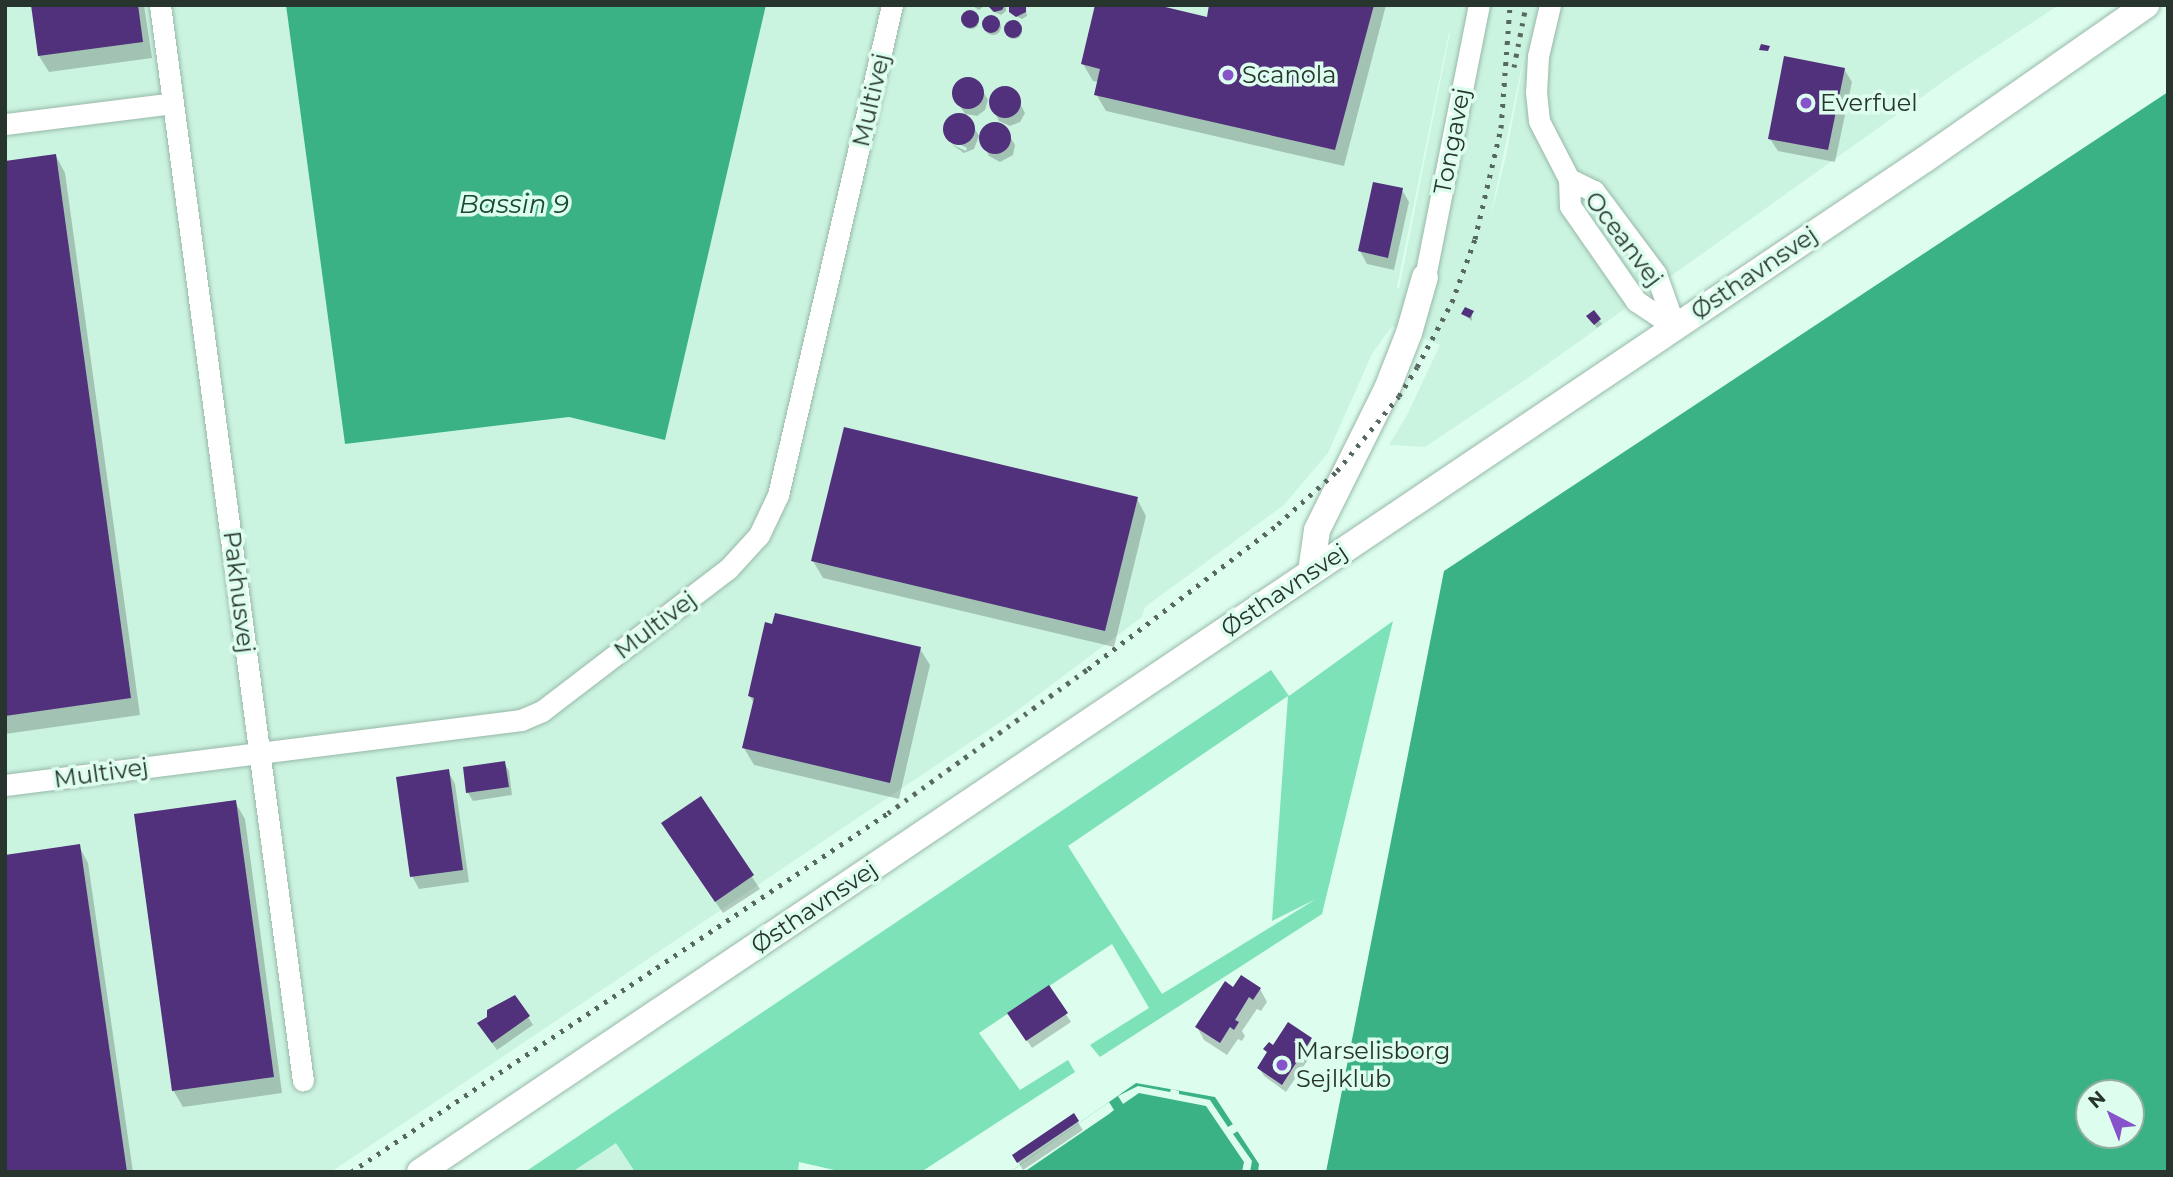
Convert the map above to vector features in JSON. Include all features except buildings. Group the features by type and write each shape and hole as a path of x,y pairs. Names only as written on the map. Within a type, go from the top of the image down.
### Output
{"street":[{"name":"Pakhusvej","path":"160,5 303,1081"},
{"name":"Multivej","path":"5,785 520,720 542,711 728,569 759,535 778,495 892,5"},
{"name":"Tongavej","path":"1425,276 1479,5"},
{"name":"Oceanvej","path":"1550,5 1538,56 1535,92 1539,121 1569,179 1570,206 1636,301 1675,327"},
{"name":"Østhavnsvej","path":"420,1172 1675,327 2146,5"},
{"path":"5,124 173,103"},
{"name":"Oceanvej","path":"1569,179 1594,191 1656,274 1675,327"},
{"path":"1311,572 1317,530 1387,389 1409,333 1425,276"}],"shaded area":[{"path":"5,5 286,5 345,444 569,417 665,439 766,5 2059,5 1954,74 1528,378 1425,447 1389,445 1407,415 1440,345 1392,326 1372,354 1328,453 1284,505 1145,607 1142,617 1014,713 331,1172 5,1172","holes":["1450,33 1399,289 1397,287","1527,42 1506,156 1491,215 1491,214"]},
{"path":"1393,621 1322,914 1100,1057 1090,1045 1149,1008 1112,944 979,1033 1020,1090 1068,1060 1075,1072 921,1172 843,1172 799,1162 798,1172 635,1172 616,1143 572,1172 525,1172 1271,670 1289,696","holes":["1288,696 1272,921 1316,899 1162,994 1068,846"]},
{"path":"616,1142 635,1172 572,1172"}],"water":[{"name":"Bassin 9","path":"286,5 766,5 665,440 569,417 345,444"},
{"path":"2168,92 2168,1172 1326,1172 1444,571"},
{"path":"1136,1083 1215,1097 1259,1164 1258,1172 1010,1172"}],"pier":[{"path":"1138,1086 1170,1092 1171,1089 1179,1091 1179,1094 1210,1100 1228,1127 1233,1124 1238,1131 1233,1134 1252,1161 1250,1172 1242,1172 1244,1162 1206,1106 1139,1093 1123,1104 1118,1096"},
{"path":"1109,1102 1114,1110 1109,1114 1024,1172 1010,1172"}],"railway":[{"path":"351,1172 888,813 1088,669 1278,524 1337,471 1399,396 1452,302 1475,239 1501,128 1510,5"},
{"path":"1514,67 1526,5"}],"place":[{"name":"Scanola","path":"1228,75"},
{"name":"Everfuel","path":"1806,103"},
{"name":"Marselisborg Sejlklub","path":"1282,1065"}]}
